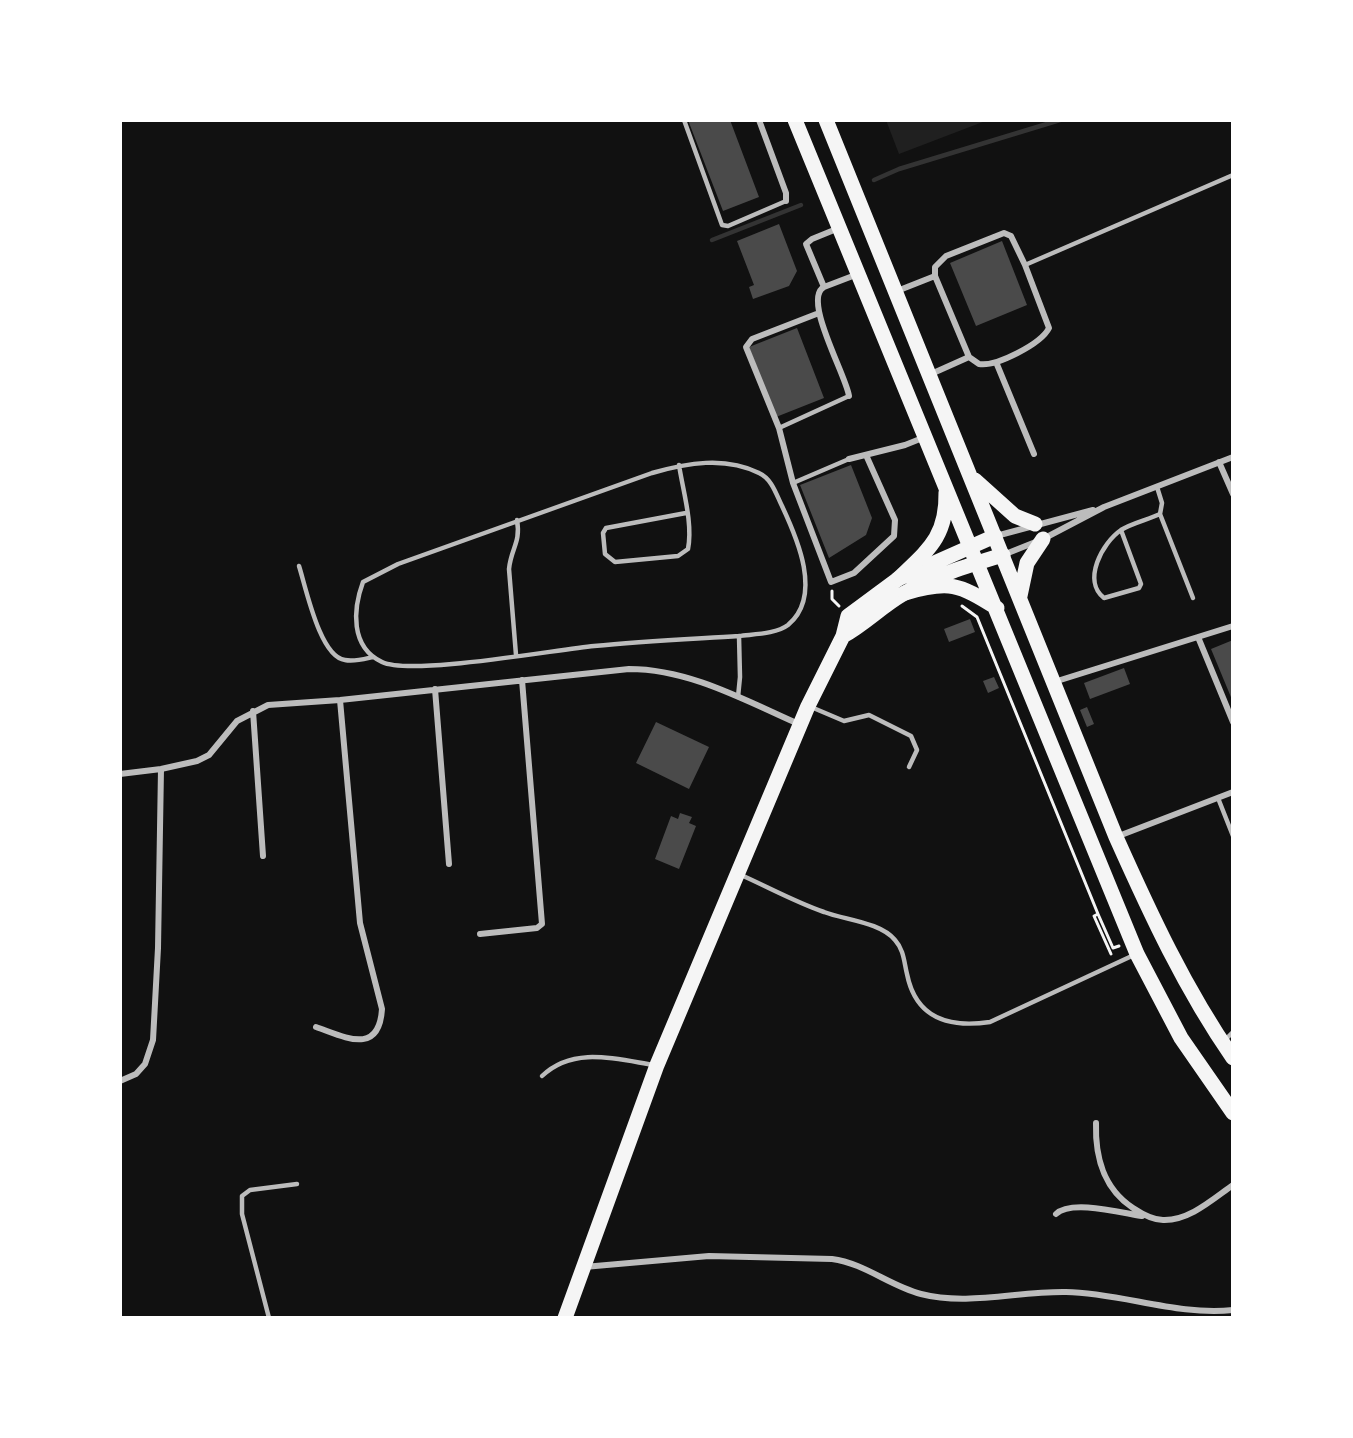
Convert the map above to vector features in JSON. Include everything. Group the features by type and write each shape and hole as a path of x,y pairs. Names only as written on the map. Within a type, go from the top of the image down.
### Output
{"main road":[{"path":"795,120 997,608 1091,847 1137,954 1181,1038 1233,1113"},
{"path":"826,120 1116,837 1164,941 1228,1038 1233,1058"},
{"path":"970,475 1007,510 1024,521 1035,524"},
{"path":"843,636 860,627 901,586 935,543 945,517 946,486"},
{"path":"565,1318 657,1065 739,874 755,830 802,725 808,706 843,636 848,615 970,546 995,536"},
{"path":"1019,601 1027,562 1043,539"},
{"path":"901,586 1003,555"},
{"path":"901,586 960,586 997,608"}],"street":[{"path":"759,120 786,193 786,201"},
{"path":"824,287 806,244 812,239 840,228"},
{"path":"1004,233 1011,236 1025,266 1049,328 1041,340 996,362 979,364 969,357 935,276 935,267 946,256 1004,233"},
{"path":"849,396 819,313 817,296 819,290 824,287 859,274"},
{"path":"896,292 935,276"},
{"path":"819,313 752,339 747,347 779,428 793,483 831,582 854,573 894,536 894,520 866,455"},
{"path":"930,375 969,357"},
{"path":"996,362 1034,454"},
{"path":"849,459 905,445 925,437"},
{"path":"995,536 1104,507 1233,457"},
{"path":"1219,462 1233,494"},
{"path":"1003,555 1043,539 1104,507"},
{"path":"1054,682 1233,626"},
{"path":"1198,637 1233,722"},
{"path":"120,774 161,769 196,761 209,755 237,722 253,711 268,705 649,669 699,681 802,725"},
{"path":"480,934 537,928 542,924 522,680"},
{"path":"435,689 449,864"},
{"path":"316,1027 359,1041 371,1037 381,1023 382,1009 360,923 340,700"},
{"path":"253,711 263,856"},
{"path":"120,1081 136,1074 145,1064 153,1040 158,948 161,769"},
{"path":"1116,837 1233,792"},
{"path":"1096,1123 1097,1154 1114,1193 1146,1216"},
{"path":"1056,1214 1066,1208 1080,1207 1163,1220 1179,1217 1202,1208 1233,1185"},
{"path":"583,1267 709,1256 832,1259 848,1261 882,1279 921,1294 943,1297 1067,1292 1105,1295 1202,1310 1233,1310"}],"lane":[{"path":"684,120 722,225 728,226 786,201"},
{"path":"1025,266 1233,176"},
{"path":"779,428 849,396"},
{"path":"793,483 849,459"},
{"path":"299,566 322,637 332,654 344,660 373,657 395,666 595,646 739,636 775,630 786,626 796,617 803,601 805,577 796,541 771,482 761,473 726,463 706,462 680,465 517,520 398,564 363,582 355,610 356,628 361,642 373,657"},
{"path":"680,465 686,513 688,549 678,556 615,562 605,554 603,533 606,528 686,513"},
{"path":"1157,487 1162,503 1160,514 1193,598"},
{"path":"1121,530 1141,584 1139,588 1104,598 1098,594 1093,582 1094,573 1105,551 1121,530 1160,514"},
{"path":"516,655 509,569 510,557 519,541 517,520"},
{"path":"738,697 739,636"},
{"path":"808,706 844,721 870,715 912,736 917,750 909,767"},
{"path":"1218,798 1233,836"},
{"path":"739,874 823,912 883,931 894,939 902,950 907,976 918,1003 933,1016 950,1023 966,1025 990,1022 1029,1006 1137,954"},
{"path":"542,1076 553,1065 578,1057 605,1057 657,1065"},
{"path":"269,1318 242,1214 242,1196 250,1190 297,1184"}],"path":[{"path":"831,582 832,599 848,615"},
{"path":"956,604 977,617 1113,948"},
{"path":"1098,914 1094,916 1110,954 1114,952 1119,961"}],"shaded area":[{"path":"886,120 988,120 899,154"}],"building":[{"path":"688,120 730,120 759,197 723,211"},
{"path":"779,224 797,271 789,286 753,299 749,287 754,285 737,241"},
{"path":"1002,241 1027,305 976,326 950,263"},
{"path":"797,328 824,398 776,417 749,347"},
{"path":"851,465 872,518 866,535 829,558 800,485"},
{"path":"970,619 975,632 949,642 944,629"},
{"path":"1233,640 1233,702 1211,649"},
{"path":"1124,668 1130,684 1090,699 1084,683"},
{"path":"994,677 999,688 988,693 983,681"},
{"path":"1087,707 1094,724 1087,727 1080,710"},
{"path":"656,722 709,747 689,789 636,763"},
{"path":"680,813 692,817 689,823 696,826 679,869 655,859 671,816 678,819"}],"waterway":[{"path":"874,180 899,169 1060,120"},
{"path":"712,240 801,205"}]}
